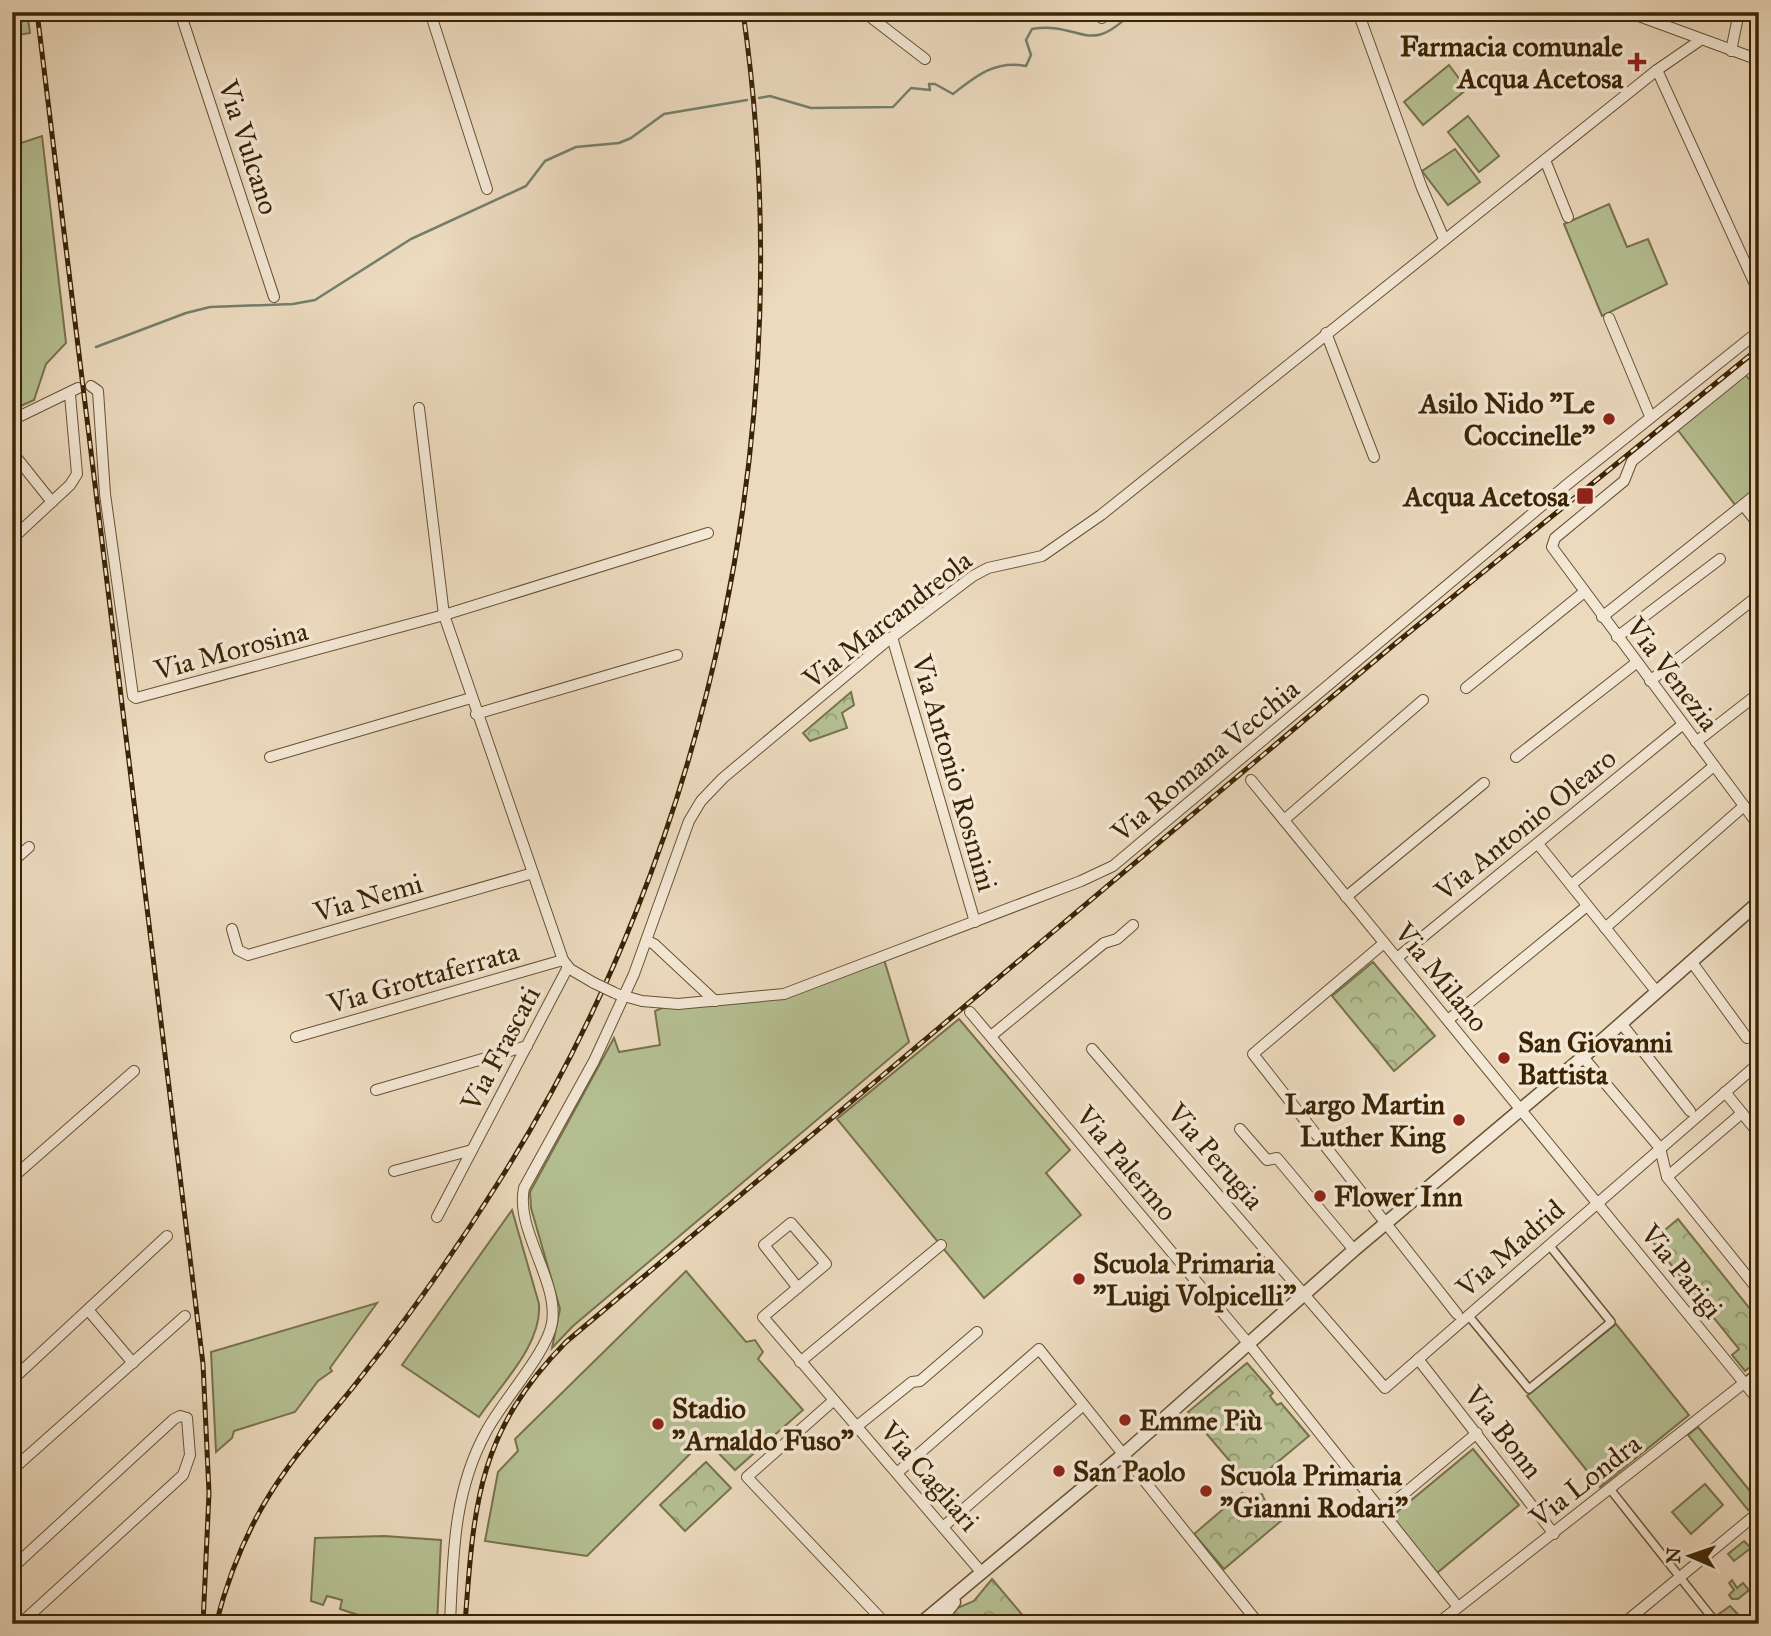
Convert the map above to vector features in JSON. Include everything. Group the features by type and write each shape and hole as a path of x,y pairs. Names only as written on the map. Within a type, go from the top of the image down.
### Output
{"street":[{"name":"Via Vulcano","path":"180,12 274,297"},
{"path":"430,12 487,189"},
{"path":"864,12 926,59"},
{"path":"1358,12 1422,188 1444,239"},
{"path":"1628,12 1699,41 1759,60"},
{"path":"1731,51 1739,12"},
{"name":"Via Marcandreola","path":"450,1624 454,1538 468,1471 491,1422 541,1349 552,1322 551,1301 523,1206 524,1188 598,1052 618,995 634,974 682,837 701,801 723,778 892,637 980,571 1033,560 1052,550 1101,515 1657,69 1699,41"},
{"path":"1657,69 1759,293"},
{"path":"1545,160 1568,217"},
{"path":"1609,318 1650,416"},
{"name":"Via Romana Vecchia","path":"618,995 642,1001 678,1004 788,993 1092,877 1122,859 1650,416 1759,331"},
{"path":"1326,333 1374,457"},
{"name":"Via Venezia","path":"1759,358 1632,461 1624,481 1555,538 1552,547 1554,554 1759,826"},
{"name":"Via Morosina","path":"91,386 98,391 109,528 134,698 204,682 444,615 708,533"},
{"path":"12,420 74,391 78,471 72,484 12,539"},
{"path":"419,408 444,615 476,714 565,964 618,995"},
{"path":"12,452 52,502"},
{"name":"Via Venezia","path":"1602,617 1759,492"},
{"path":"1743,505 1759,525"},
{"path":"1617,637 1720,559"},
{"path":"1466,688 1583,593"},
{"path":"1650,681 1759,595"},
{"name":"Via Antonio Rosmini","path":"892,637 975,922"},
{"path":"476,714 677,655"},
{"path":"1516,757 1636,663"},
{"path":"1696,743 1759,693"},
{"path":"271,757 471,698"},
{"path":"1284,820 1423,700"},
{"name":"Via Antonio Olearo","path":"1397,958 1682,725"},
{"path":"1570,885 1714,766"},
{"name":"Via Milano","path":"1251,780 1597,1202"},
{"path":"1346,897 1484,783"},
{"path":"1605,928 1744,806"},
{"path":"1538,844 1656,991"},
{"path":"12,862 29,847"},
{"name":"Via Nemi","path":"232,929 238,950 248,956 533,873"},
{"path":"920,1624 1125,1453 1354,1250 1583,1057 1759,902"},
{"path":"1448,1020 1587,906"},
{"path":"990,1036 1104,943 1117,939 1133,925"},
{"path":"647,941 654,944 715,1001"},
{"path":"1384,943 1253,1054 1371,1202 1385,1225 1529,1389 1611,1322 1549,1245"},
{"path":"1691,961 1747,1038"},
{"name":"Via Grottaferrata","path":"296,1037 565,964"},
{"name":"Via Frascati","path":"438,1217 527,1046 565,964"},
{"path":"634,974 636,991 642,1001"},
{"name":"Via Palermo","path":"970,1012 1248,1343 1458,1607"},
{"path":"1621,1023 1690,1111"},
{"path":"376,1090 527,1046"},
{"name":"Via Perugia","path":"1092,1049 1306,1294"},
{"path":"1583,1057 1660,1148 1667,1177 1759,1291"},
{"name":"Via Madrid","path":"1306,1294 1385,1388 1463,1314 1549,1245 1759,1063"},
{"path":"12,1178 134,1071"},
{"path":"1725,1092 1759,1134"},
{"path":"1667,1177 1742,1113"},
{"path":"1240,1129 1267,1160 1278,1158 1354,1250"},
{"name":"Via Frascati","path":"394,1171 472,1150"},
{"name":"Via Parigi","path":"1597,1202 1759,1401"},
{"name":"Via Cagliari","path":"798,1288 764,1245 791,1223 825,1264 798,1288 763,1317 982,1573"},
{"path":"12,1380 167,1236"},
{"path":"800,1362 941,1245"},
{"path":"89,1311 133,1363"},
{"path":"12,1470 185,1316"},
{"path":"856,1427 912,1382 920,1381 977,1332"},
{"path":"897,1473 1039,1349 1125,1453 1259,1624"},
{"name":"Via Bonn","path":"1418,1359 1554,1534"},
{"name":"Via Londra","path":"1437,1624 1759,1371"},
{"path":"833,1401 747,1477 886,1624"},
{"path":"943,1527 1079,1409"},
{"path":"12,1568 174,1419 184,1416 189,1422 190,1455 183,1475 20,1624"},
{"path":"1382,1512 1477,1433"},
{"path":"1610,1489 1717,1624"},
{"path":"1623,1624 1759,1512"},
{"path":"937,1624 982,1573"}],"green space":[{"path":"12,12 27,12 30,33 12,36"},
{"path":"1449,65 1467,89 1423,125 1404,102"},
{"path":"1468,116 1499,156 1479,172 1448,132"},
{"path":"42,136 66,343 46,364 34,400 12,410 12,146"},
{"path":"1455,149 1480,182 1448,205 1422,171"},
{"path":"1609,204 1627,247 1648,239 1667,284 1602,316 1564,224"},
{"path":"1745,374 1759,392 1759,488 1736,506 1677,429"},
{"path":"851,692 854,705 842,713 847,728 810,741 803,733"},
{"path":"883,956 909,1042 573,1326 552,1348 560,1309 531,1208 530,1192 614,1038 619,1052 660,1045 655,1011 671,1004 784,994"},
{"path":"1373,962 1435,1036 1394,1071 1332,996"},
{"path":"959,1019 1070,1150 1046,1173 1081,1215 984,1298 837,1119"},
{"path":"512,1210 539,1304 538,1319 534,1334 518,1364 479,1417 402,1365"},
{"path":"1678,1219 1759,1320 1759,1360 1745,1371 1732,1355 1739,1349 1652,1241"},
{"name":"Stadio \"Arnaldo Fuso\"","path":"686,1271 746,1342 755,1340 763,1352 758,1359 803,1410 735,1470 705,1439 587,1556 485,1541 498,1472 518,1451 515,1439"},
{"path":"377,1303 330,1368 332,1371 318,1381 295,1412 234,1431 232,1438 216,1452 211,1352"},
{"path":"1616,1324 1689,1415 1600,1487 1527,1396"},
{"path":"1247,1363 1273,1393 1270,1396 1277,1405 1281,1403 1309,1436 1268,1470 1262,1486 1251,1486 1188,1412"},
{"path":"1698,1427 1758,1501 1748,1510 1688,1435"},
{"path":"1473,1449 1519,1505 1437,1573 1391,1517"},
{"path":"706,1462 731,1488 685,1531 660,1505"},
{"path":"1705,1484 1723,1505 1691,1534 1672,1512"},
{"path":"1242,1493 1248,1496 1262,1494 1271,1506 1294,1510 1224,1569 1194,1534"},
{"path":"384,1536 441,1540 437,1624 360,1624 361,1616 340,1609 342,1600 327,1596 323,1605 311,1601 315,1538"},
{"path":"1744,1541 1751,1548 1734,1561 1728,1554"},
{"path":"992,1579 1030,1624 945,1624 955,1609 974,1601"},
{"path":"1732,1580 1737,1588 1743,1583 1749,1590 1738,1599 1732,1599 1729,1595 1734,1590 1729,1583"},
{"path":"1730,1606 1747,1624 1721,1624 1716,1616"}],"waterway":[{"path":"759,98 770,96 811,108 893,107 911,88 930,90 929,84 935,84 953,94 995,67 1026,66 1031,55 1026,40 1032,29 1062,29 1094,35 1105,33 1117,26 1132,12"},
{"path":"96,347 186,313 210,307 293,304 315,300 411,239 526,186 545,161 576,147 619,143 631,138 664,114 747,100"}],"railway":[{"path":"37,12 203,1364 209,1493 203,1624"},
{"path":"216,1624 243,1545 272,1490 302,1448 379,1354 449,1257 498,1183 573,1051 636,912 686,768 724,619 748,468 760,316 758,163 743,12"},
{"path":"465,1624 477,1506 497,1440 536,1375 566,1342 1396,643 1759,348"}],"place":[{"name":"Farmacia comunale Acqua Acetosa","path":"1637,62"},
{"name":"Asilo Nido \"Le Coccinelle\"","path":"1609,419"},
{"name":"Acqua Acetosa","path":"1585,496"},
{"name":"San Giovanni Battista","path":"1504,1058"},
{"name":"Largo Martin Luther King","path":"1459,1120"},
{"name":"Flower Inn","path":"1320,1196"},
{"name":"Scuola Primaria \"Luigi Volpicelli\"","path":"1079,1279"},
{"name":"Emme Più","path":"1125,1420"},
{"name":"Stadio \"Arnaldo Fuso\"","path":"658,1424"},
{"name":"San Paolo","path":"1059,1471"},
{"name":"Scuola Primaria \"Gianni Rodari\"","path":"1206,1491"}]}
